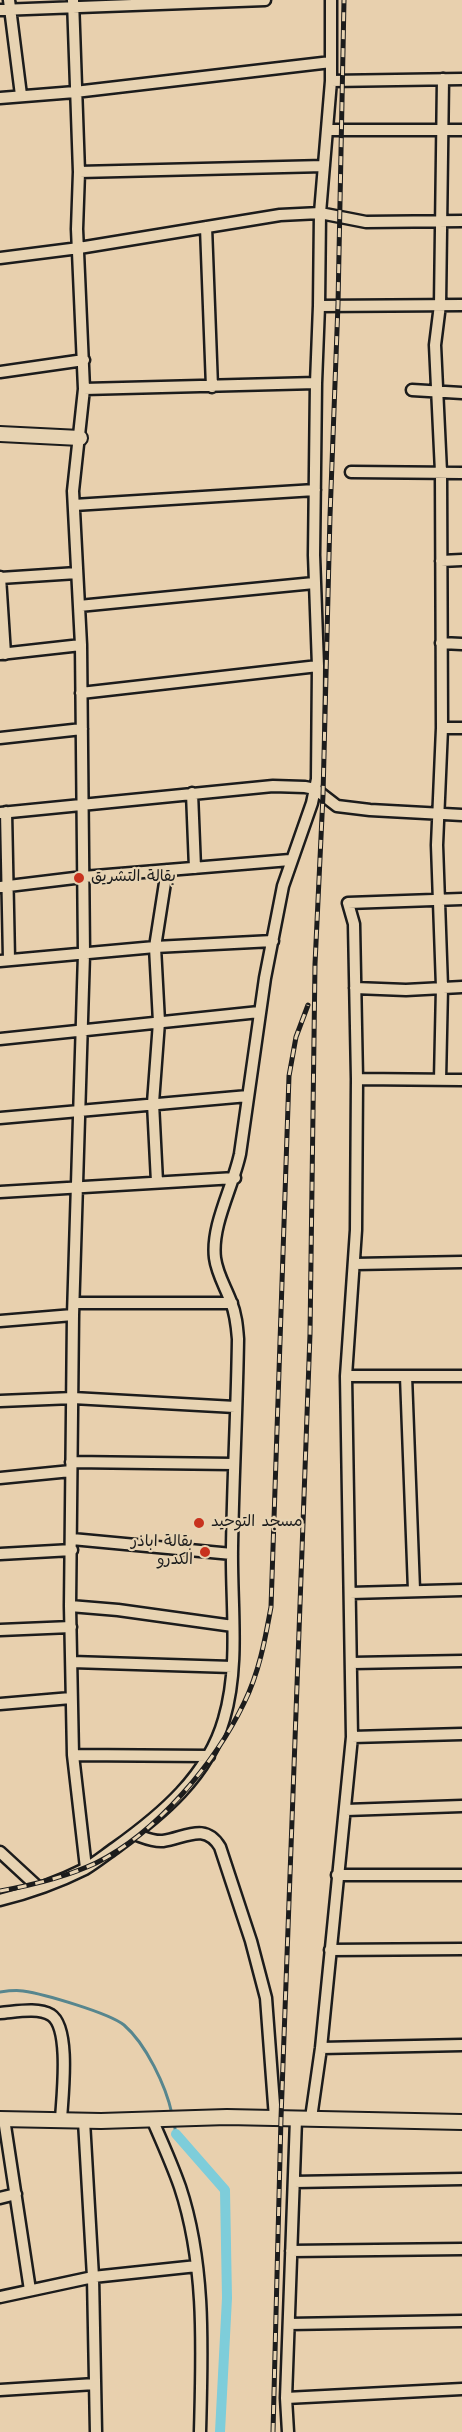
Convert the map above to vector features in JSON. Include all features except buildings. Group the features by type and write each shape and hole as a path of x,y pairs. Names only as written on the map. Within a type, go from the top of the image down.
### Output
{"street":[{"path":"21,96 7,6 266,0"},
{"path":"0,1900 39,1888 86,1868 134,1834 194,1779 210,1756 224,1720 232,1667 233,1464 238,1339 236,1318 217,1266 215,1246 222,1211 235,1178 260,1012 290,860 315,789 318,744 318,666 314,584 316,383 320,213 331,81 331,0"},
{"path":"73,3 84,360 84,389 74,505 81,645 84,954 73,1315 70,1606 73,1755 86,1868"},
{"path":"0,98 75,92 331,62"},
{"path":"440,1080 442,987 438,899 438,814 442,728 441,472 435,345 440,305 442,79"},
{"path":"331,81 462,79"},
{"path":"327,130 441,132 462,130"},
{"path":"79,172 324,166"},
{"path":"0,258 79,249 280,215 320,213 366,222 462,221"},
{"path":"206,227 212,387"},
{"path":"319,306 462,305"},
{"path":"0,372 84,360"},
{"path":"84,389 316,383"},
{"path":"412,390 462,393"},
{"path":"0,434 80,438"},
{"path":"351,472 462,473"},
{"path":"74,505 315,490"},
{"path":"441,561 462,561"},
{"path":"77,573 0,578 3,654 81,645"},
{"path":"79,606 314,584"},
{"path":"441,643 462,644"},
{"path":"81,693 318,666"},
{"path":"442,728 462,728"},
{"path":"0,738 81,729"},
{"path":"273,941 155,947 4,960 3,812 273,786 315,789 337,806 462,815"},
{"path":"192,793 195,868"},
{"path":"3,887 83,877 290,860"},
{"path":"157,1182 153,1103 159,1022 155,947 167,870"},
{"path":"311,2118 321,2049 352,1737 346,1376 355,1264 357,1079 354,924 348,903 462,899"},
{"path":"355,988 406,990 462,987"},
{"path":"0,1039 260,1012"},
{"path":"357,1079 462,1080"},
{"path":"0,1118 248,1096"},
{"path":"0,1192 235,1178"},
{"path":"355,1264 462,1262"},
{"path":"74,1303 232,1303"},
{"path":"0,1321 73,1315"},
{"path":"346,1376 462,1376"},
{"path":"406,1376 414,1590"},
{"path":"0,1401 73,1398 236,1407"},
{"path":"0,1478 71,1467 233,1464"},
{"path":"0,1554 72,1545 232,1554"},
{"path":"350,1593 462,1590"},
{"path":"70,1606 151,1614 233,1626"},
{"path":"0,1630 71,1627"},
{"path":"352,1663 462,1661"},
{"path":"72,1662 232,1667"},
{"path":"0,1704 71,1698"},
{"path":"352,1737 462,1734"},
{"path":"73,1755 210,1756"},
{"path":"346,1810 462,1806"},
{"path":"134,1834 161,1841 193,1833 208,1833 220,1847 251,1941 266,1998 275,2118"},
{"path":"0,1852 39,1888"},
{"path":"337,1875 462,1875"},
{"path":"330,1950 462,1949"},
{"path":"0,2013 35,2011 49,2014 56,2020 64,2052 61,2120"},
{"path":"321,2049 462,2045"},
{"path":"30,2290 2,2119 84,2121 311,2118 462,2122"},
{"path":"158,2119 180,2189 196,2266 201,2371 200,2432"},
{"path":"288,2432 286,2398 296,2119"},
{"path":"84,2121 93,2277 96,2432"},
{"path":"294,2182 462,2179"},
{"path":"0,2198 16,2194"},
{"path":"291,2251 462,2249"},
{"path":"0,2297 93,2277 196,2266"},
{"path":"289,2325 462,2321"},
{"path":"0,2390 95,2384"},
{"path":"286,2398 462,2389"}],"waterway":[{"path":"0,1992 20,1991 46,1996 91,2010 124,2025 140,2043 154,2066 172,2114"},
{"path":"174,2123 176,2134"},
{"path":"176,2134 225,2190 227,2298 220,2432"}],"railway":[{"path":"273,2432 281,2118 310,1334 315,964 323,795 338,304 344,0"},
{"path":"0,1891 49,1880 85,1868 119,1850 141,1834 162,1815 201,1772 232,1726 254,1680 271,1607 289,1076 296,1037 308,1005"}],"place":[{"name":"بقالة التشريق","path":"79,878"},
{"name":"مسجد التوحيد","path":"199,1523"},
{"name":"بقالة اباذر الكدرو","path":"205,1552"}]}
